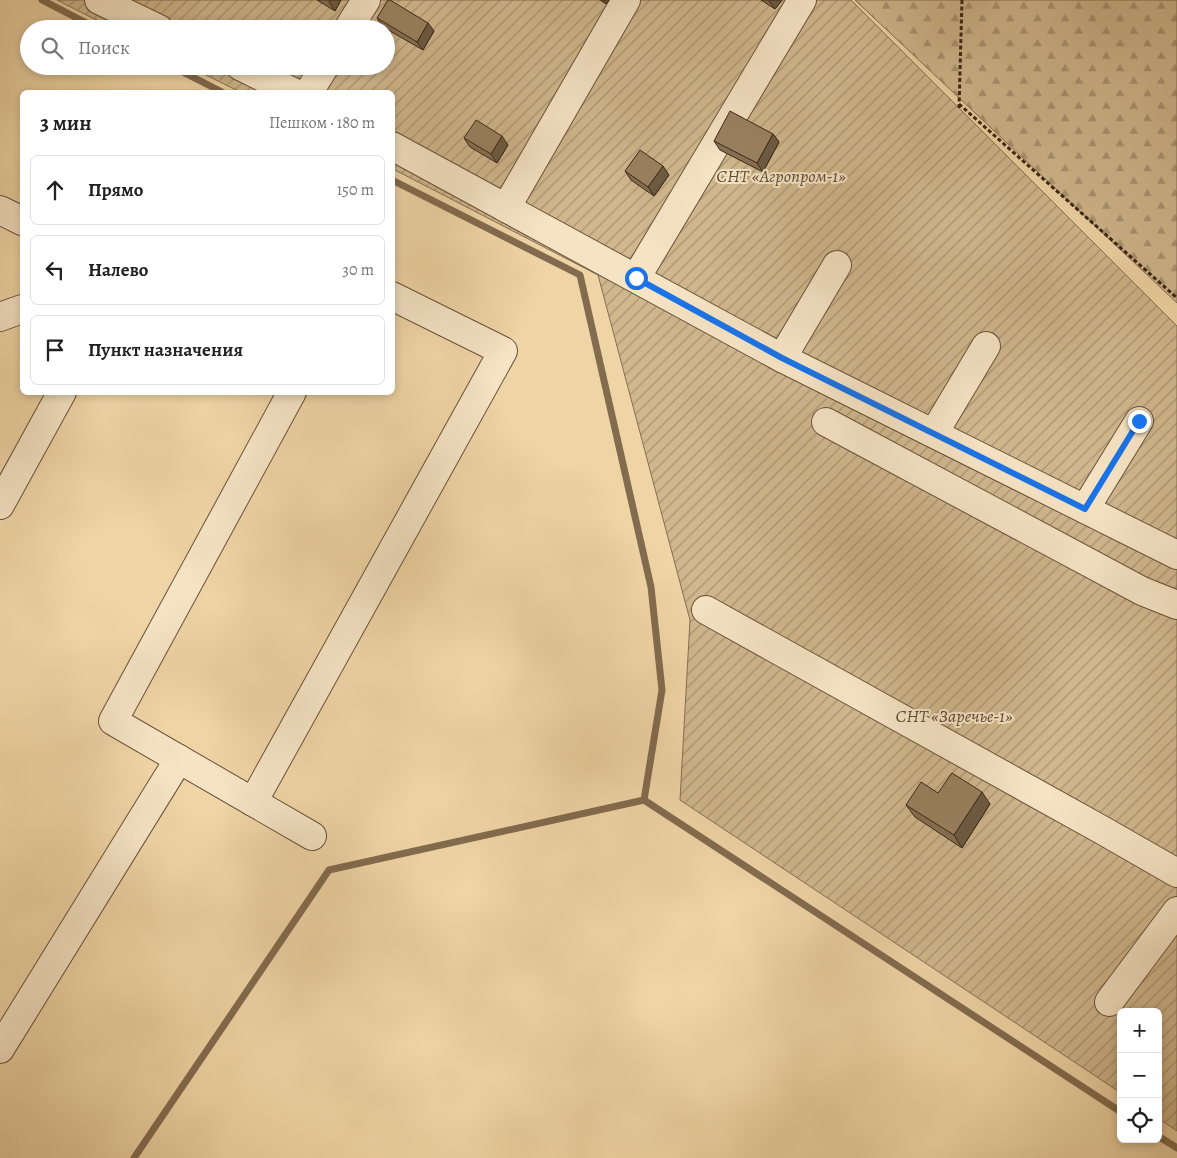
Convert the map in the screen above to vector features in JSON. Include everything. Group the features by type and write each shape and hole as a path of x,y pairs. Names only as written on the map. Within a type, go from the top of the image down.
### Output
{"lane":[{"path":"354,20 366,0"},
{"path":"506,208 626,0"},
{"path":"636,278 802,0"},
{"path":"106,2 141,20"},
{"path":"258,75 289,90"},
{"path":"310,90 319,75"},
{"path":"395,148 782,358 1177,555"},
{"path":"0,210 20,220"},
{"path":"782,358 837,264"},
{"path":"253,802 503,351 395,297"},
{"path":"0,317 20,310"},
{"path":"934,433 986,346"},
{"path":"0,505 60,395"},
{"path":"290,395 113,722 312,836"},
{"path":"1085,509 1139,421"},
{"path":"826,422 1142,591 1177,605"},
{"path":"706,610 1177,873"},
{"path":"0,1049 179,759"},
{"path":"1109,1002 1177,911"}],"path":[{"path":"962,0 959,106 1177,298"}],"green space":[{"path":"57,0 851,0 1177,326 1177,1131 1162,1121 1162,1008 1117,1008 1117,1090 680,800 690,620 598,275 395,170 395,90 236,90 206,75 395,75 395,20 96,20"},
{"path":"855,0 1177,0 1177,303"}],"building":[{"path":"388,0 390,0 428,23 417,42 395,29 395,20 380,20 377,18"},
{"path":"730,111 773,134 757,163 714,141"},
{"path":"476,120 502,136 491,154 464,138"},
{"path":"640,150 663,166 648,187 625,171"},
{"path":"952,773 982,792 954,835 906,805 921,782 938,793"}],"waterway":[{"path":"42,0 81,20"},
{"path":"189,75 218,90"},
{"path":"395,182 580,275 651,587 662,690 644,800"},
{"path":"134,1158 329,870 644,800 1117,1109"},
{"path":"1162,1139 1177,1148"}],"route":[{"path":"636,278 782,358 1085,509 1139,421"}],"park label":[{"name":"СНТ «Агропром-1»","path":"781,176"},
{"name":"СНТ «Заречье-1»","path":"954,716"}]}
